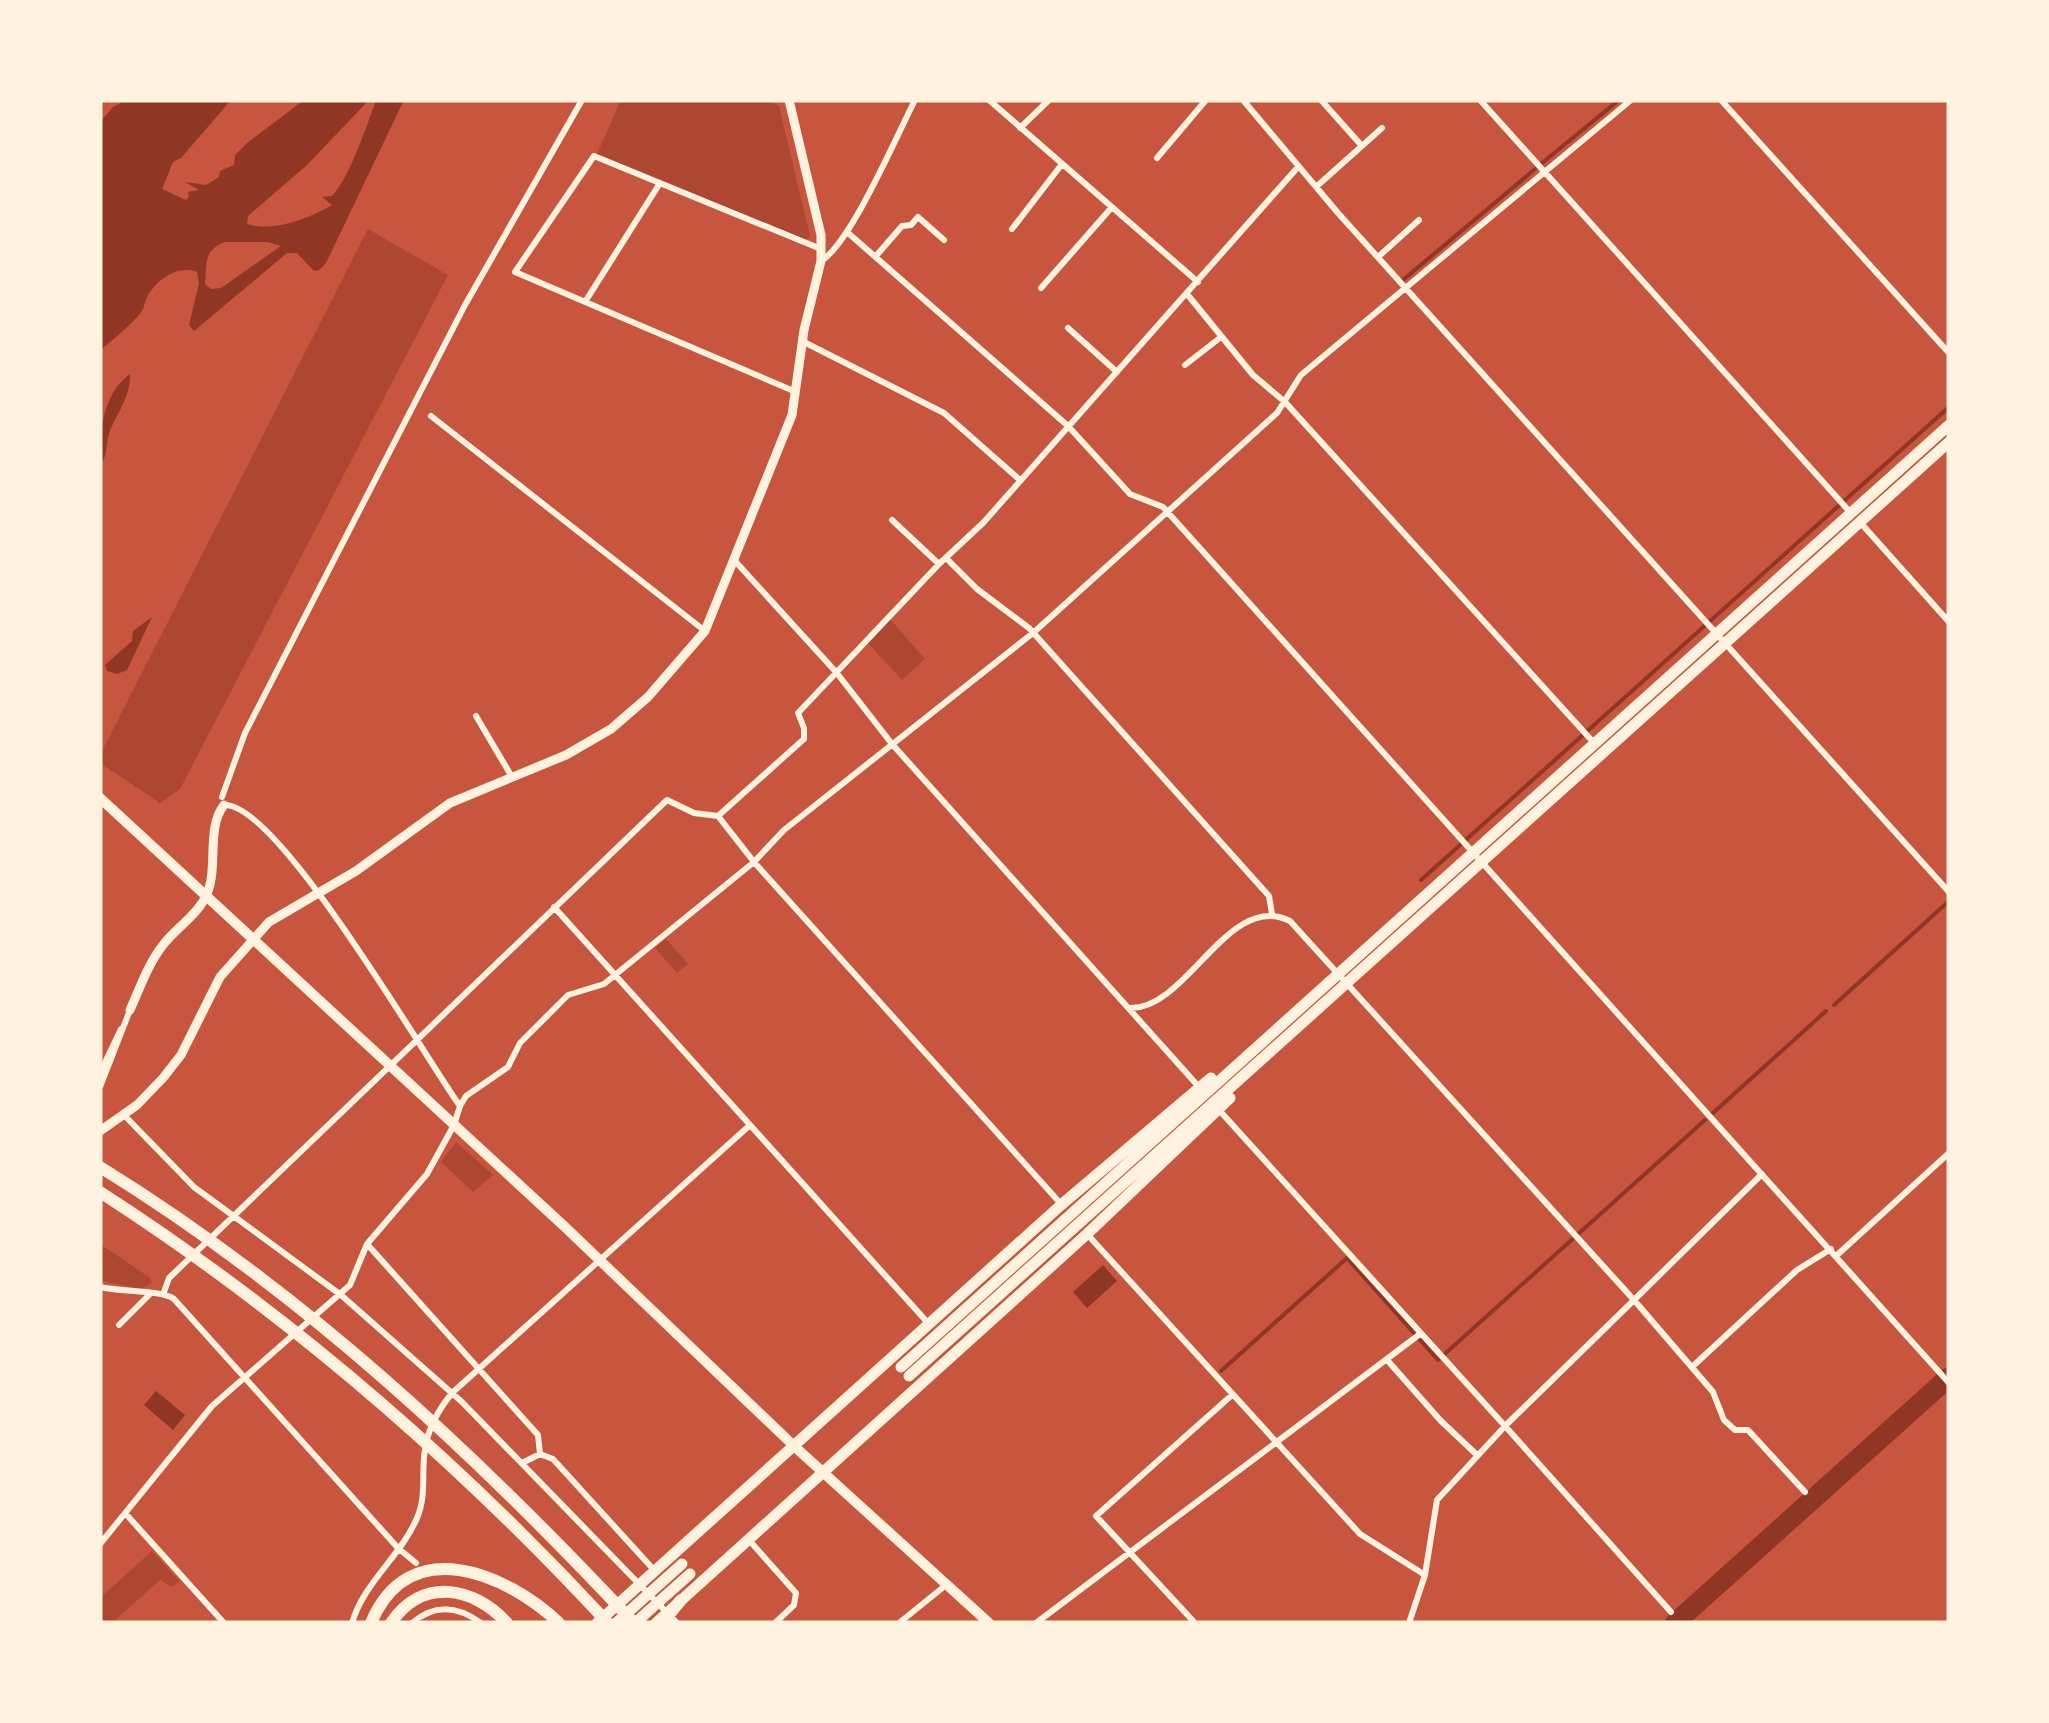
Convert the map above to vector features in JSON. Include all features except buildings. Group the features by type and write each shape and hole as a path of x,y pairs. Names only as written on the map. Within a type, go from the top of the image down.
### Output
{"highway":[{"path":"1470,849 1949,425"},
{"path":"1849,510 1949,442"},
{"path":"659,1623 1219,1110 1470,849 1588,736 1714,630"},
{"path":"597,1623 1061,1204 1199,1087 1343,978"},
{"path":"1263,1040 905,1371 1273,1050"},
{"path":"100,1167 244,1266 370,1365 507,1489 634,1623 686,1569 612,1623 494,1504 356,1380 224,1276 100,1192"},
{"path":"370,1623 379,1604 404,1581 458,1569 508,1584 559,1623"},
{"path":"391,1623 419,1597 450,1590 486,1603 507,1623"}],"main road":[{"path":"100,798 988,1623"}],"street":[{"path":"100,1074 163,946 206,896 213,872 217,821 245,732 465,305 582,100"},
{"path":"100,1131 147,1096 181,1055 214,986 269,922 319,894 450,803 566,755 611,729 648,697 705,631 792,415 802,340 822,261 821,235 789,100"},
{"path":"822,261 847,232 915,100"},
{"path":"989,100 1198,282"},
{"path":"1020,128 1048,100"},
{"path":"1157,158 1206,100"},
{"path":"1243,100 1378,257 1949,892"},
{"path":"1480,100 1949,622"},
{"path":"100,1544 201,1418 350,1285 367,1244 427,1174 460,1106 472,1091 508,1067 520,1043 568,995 604,984 615,976 754,862 784,830 1033,632 1285,402 1300,376 1631,100"},
{"path":"1721,100 1949,353"},
{"path":"1316,109 1322,101 1362,146"},
{"path":"1316,187 1382,128"},
{"path":"796,392 515,272 594,156 821,249"},
{"path":"1012,230 1062,164"},
{"path":"718,816 804,739 798,712 982,523 1298,167"},
{"path":"585,302 660,183"},
{"path":"1040,288 1051,283 1112,208"},
{"path":"876,256 902,226 911,225 921,214 944,240"},
{"path":"1378,257 1408,236 1419,220"},
{"path":"847,232 1068,426 1130,494 1159,504 1167,511 1949,1383"},
{"path":"1187,294 1253,375 1285,402 1588,736"},
{"path":"1068,341 1071,331 1117,372"},
{"path":"1186,365 1220,337"},
{"path":"802,340 944,413 1020,480"},
{"path":"431,416 705,631"},
{"path":"892,520 1033,632 1269,896 1272,914"},
{"path":"735,561 836,672 892,744 1199,1087"},
{"path":"476,716 487,728 512,777"},
{"path":"164,1292 168,1278 667,800 694,813 718,816 754,862 1061,1204"},
{"path":"223,801 236,806 260,826 319,894 460,1106"},
{"path":"554,906 929,1324"},
{"path":"1128,1008 1152,1006 1246,921 1272,914 1295,926 1634,1300 1714,1392 1730,1426 1748,1430 1805,1492"},
{"path":"100,1087 130,1010"},
{"path":"1219,1110 1418,1336 1506,1426 1670,1612"},
{"path":"124,1115 194,1187 341,1295 452,1393 678,1623"},
{"path":"352,1623 366,1591 420,1512 424,1450 430,1429 452,1393 750,1126"},
{"path":"1692,1367 1797,1270 1833,1253 1949,1153"},
{"path":"1409,1623 1425,1576 1437,1500 1506,1426 1762,1174"},
{"path":"1087,1234 1360,1534 1425,1576"},
{"path":"367,1244 538,1435 540,1454"},
{"path":"100,1286 137,1294 164,1292 416,1563"},
{"path":"119,1325 151,1292"},
{"path":"1036,1623 1418,1336"},
{"path":"1388,1361 1477,1456"},
{"path":"1195,1623 1096,1516 1232,1394"},
{"path":"524,1462 540,1454 554,1459 654,1570"},
{"path":"125,1512 224,1623"},
{"path":"748,1539 796,1593 794,1605 775,1623"},
{"path":"899,1623 946,1585"},
{"path":"412,1623 428,1612 445,1608 465,1612 481,1623"}],"shaded area":[{"path":"126,100 231,100 181,158 173,162 162,189 186,200 188,192 199,190 185,182 206,185 219,177 220,171 234,165 235,155 247,143 304,100 369,100 307,165 248,216 247,224 268,227 302,219 332,205 322,197 332,196 345,176 376,100 404,100 326,263 319,270 314,271 297,253 287,253 194,331 189,325 199,283 197,272 183,270 170,274 148,295 140,313 100,350 100,122 113,107","holes":["268,242 281,246 221,288 211,289 205,284 208,258 218,245"]},
{"path":"621,100 766,100 779,106 810,236 806,240 596,156"},
{"path":"368,229 448,275 180,789 160,803 100,763 100,755"},
{"path":"130,374 127,395 109,433 100,466 108,404"},
{"path":"152,617 127,670 117,674 107,671 105,665 132,641 133,631"},
{"path":"890,619 925,659 902,680 868,643"},
{"path":"666,939 688,964 677,973 655,948"},
{"path":"456,1142 493,1175 473,1192 441,1162"},
{"path":"100,1244 152,1283 141,1289 100,1280"},
{"path":"1103,1265 1117,1281 1087,1308 1073,1292"},
{"path":"156,1391 185,1415 173,1430 144,1405"},
{"path":"152,1551 179,1581 172,1587 160,1580 112,1623 107,1623 100,1616 100,1598"}],"waterway":[{"path":"1542,163 1619,100"},
{"path":"1403,280 1535,169"},
{"path":"1421,880 1949,407"},
{"path":"1834,1005 1949,901"},
{"path":"1713,1113 1826,1011"},
{"path":"1221,1371 1347,1258 1438,1360 1705,1120"},
{"path":"1675,1623 1949,1377"}]}
